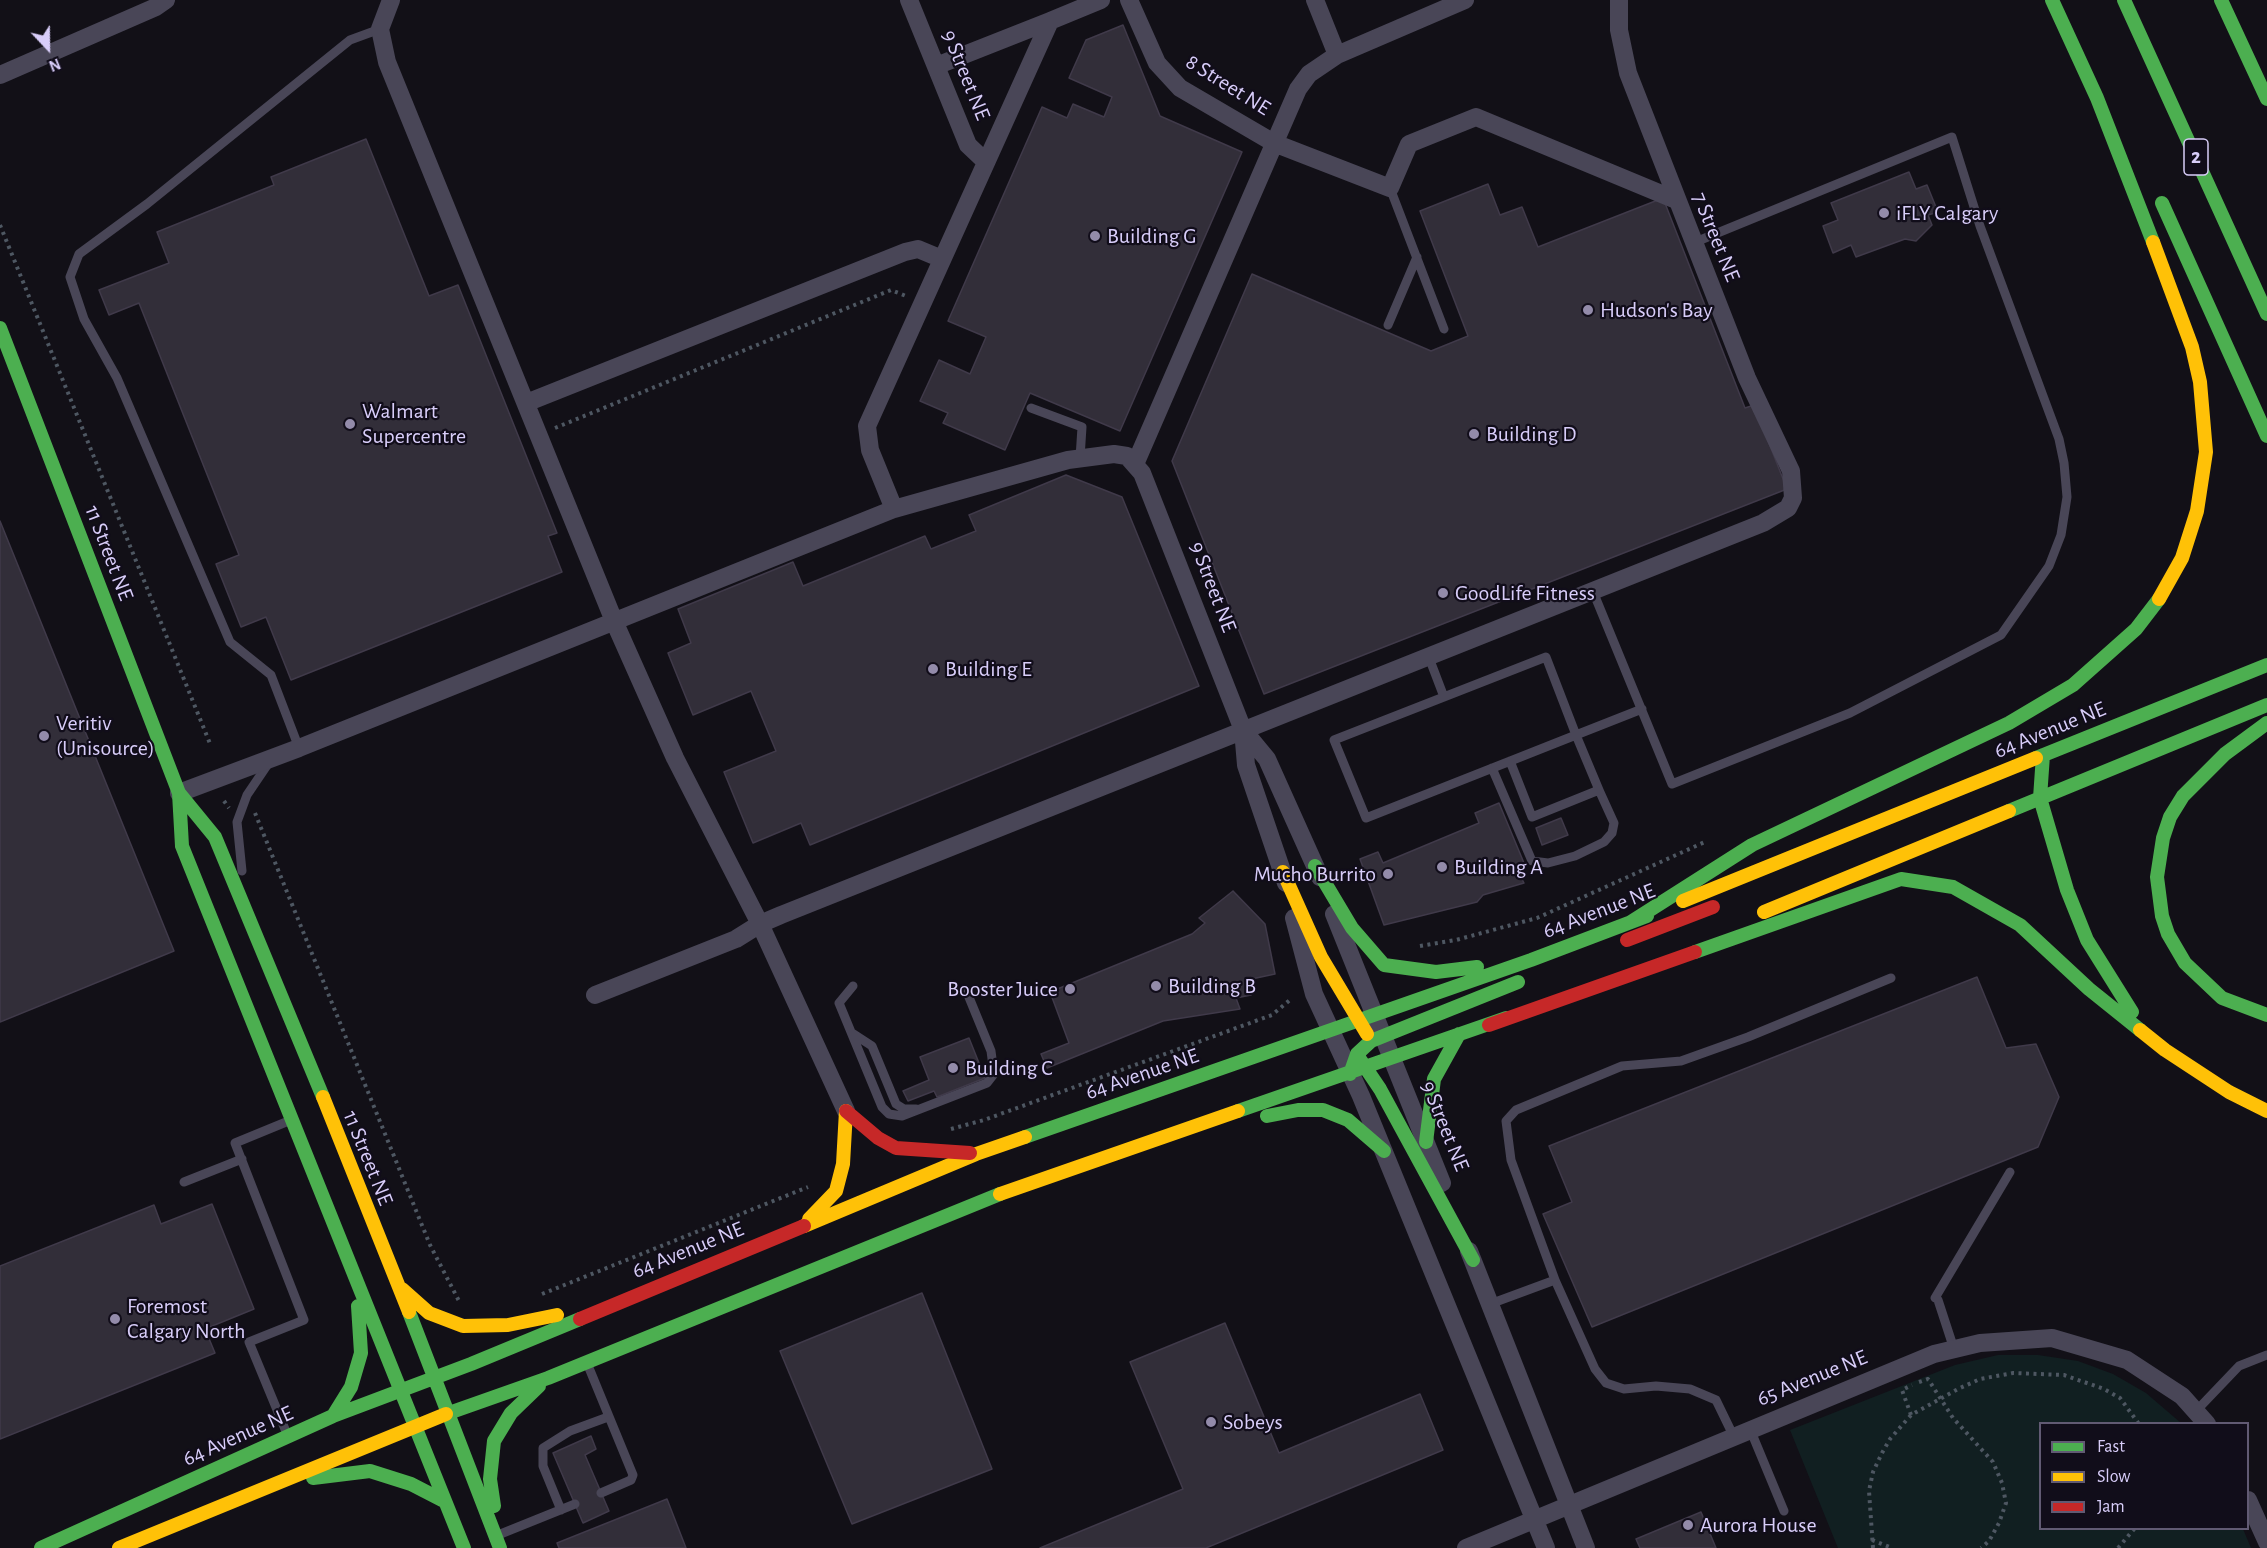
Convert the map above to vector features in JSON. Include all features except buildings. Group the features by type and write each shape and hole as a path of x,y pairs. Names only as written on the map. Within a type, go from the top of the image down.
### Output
{"main road":[{"path":"1631,922 1752,845 2009,723 2073,685 2136,629 2161,596 2182,558 2198,511 2206,452 2200,382 2192,347 2136,194 2097,98 2052,0"},
{"path":"2067,0 2087,42"},
{"name":"2","path":"2124,0 2267,314"},
{"path":"2221,0 2267,99"},
{"path":"2156,191 2267,436"},
{"name":"11 Street NE","path":"0,328 4,349 180,793 215,837 270,965 499,1544"},
{"name":"64 Avenue NE","path":"41,1548 333,1416 400,1389 417,1378 434,1376 471,1364 613,1303 976,1154 1531,960 1631,922 2267,664"},
{"path":"1489,1025 2267,705"},
{"path":"2267,723 2225,754 2183,796 2170,817 2163,838 2157,877 2158,898 2168,934 2185,963 2222,998 2267,1015"},
{"path":"2043,755 2040,798 2064,879 2087,940 2142,1029"},
{"name":"11 Street NE","path":"180,793 182,846 464,1548"},
{"path":"1860,844 1937,798"},
{"path":"1315,866 1352,928 1384,964 1436,972 1531,960"},
{"path":"1283,872 1321,957 1365,1017"},
{"path":"119,1548 449,1413 548,1378 1001,1194 1358,1071 1901,879 1953,887 2020,925 2089,989 2196,1073 2267,1111"},
{"path":"1610,946 1730,900"},
{"path":"1357,1054 1376,1039 1534,976"},
{"path":"1329,1031 1347,1039 1357,1054 1358,1071 1380,1089 1473,1260"},
{"path":"1426,1142 1434,1079 1460,1034"},
{"path":"278,1084 369,1274"},
{"path":"1252,1121 1274,1114 1323,1110 1348,1120 1384,1151"},
{"path":"846,1111 878,1138 896,1148 976,1154"},
{"path":"802,1226 836,1191 843,1164 846,1111"},
{"path":"1069,1172 1113,1170"},
{"path":"333,1416 351,1387 361,1353 360,1318 351,1267"},
{"path":"396,1283 429,1313 463,1326 508,1325 613,1303"},
{"path":"417,1378 426,1397 449,1413"},
{"path":"499,1544 490,1479 495,1441 499,1429 511,1413 548,1378"},
{"path":"263,1488 370,1471 411,1484 444,1501"}],"street":[{"path":"0,75 156,7 166,0"},
{"path":"391,0 380,29 387,62 614,621 675,758 760,924 846,1111"},
{"name":"9 Street NE","path":"909,0 968,146 986,162"},
{"path":"936,66 1101,0"},
{"name":"8 Street NE","path":"1129,0 1150,50 1168,77 1180,88 1274,142 1390,188"},
{"path":"1315,0 1337,55"},
{"path":"180,793 271,760 894,509 1080,458 1114,454 1127,456 1136,462 1298,89 1310,74 1337,55 1465,0"},
{"name":"7 Street NE","path":"1592,589 1775,518 1788,508 1793,498 1794,485 1786,457 1747,378 1692,243 1628,73 1620,39 1619,0"},
{"path":"894,509 870,450 867,426 1050,21"},
{"path":"1390,188 1409,144 1476,117 1676,200"},
{"path":"526,403 905,252 918,249 942,259"},
{"name":"9 Street NE","path":"1136,462 1143,473 1243,730 1246,765 1283,872 1312,988 1329,1031 1358,1071 1384,1151 1546,1548"},
{"path":"595,995 736,939 760,924 1592,589"},
{"name":"9 Street NE","path":"1243,730 1267,759 1315,866 1365,1017 1376,1039 1391,1059 1426,1142 1586,1548"},
{"name":"65 Avenue NE","path":"1466,1548 1934,1354 1980,1343 2052,1338 2127,1360 2182,1396 2202,1417"},
{"path":"2249,1504 2267,1542"}],"lane":[{"path":"299,748 271,675 230,642 117,378 84,319 70,278 79,254 147,204 350,40 380,29"},
{"path":"1592,589 1672,784 1850,713 2001,635 2049,566 2061,535 2067,497 2059,439 1980,226 1952,137 1692,243"},
{"path":"1390,188 1444,329"},
{"path":"1388,325 1417,257"},
{"path":"1030,408 1082,428 1080,458"},
{"path":"1428,655 1444,697"},
{"path":"1492,768 1532,861 1548,863 1575,856 1605,842 1612,832 1614,823 1576,735 1546,657 1334,740 1366,818 1492,768 1510,761 1576,735 1642,709"},
{"path":"270,965 239,862 237,822 247,795 271,760"},
{"path":"1510,761 1532,817 1599,790"},
{"path":"1784,1511 1742,1432 1716,1400 1690,1389 1656,1386 1624,1389 1606,1383 1593,1366 1556,1280 1511,1160 1506,1121 1516,1110 1622,1066 1681,1061 1748,1037 1891,978"},
{"path":"853,986 839,1003 882,1107 889,1114 902,1116 987,1083 994,1074 991,1051 966,990"},
{"path":"852,1033 872,1046 896,1104 904,1109 921,1109"},
{"path":"288,1436 249,1342 304,1320 235,1143 292,1119"},
{"path":"184,1182 242,1159"},
{"path":"1954,1349 1937,1299 2010,1172"},
{"path":"1490,1304 1556,1280"},
{"path":"2202,1417 2239,1366 2267,1355"},
{"path":"586,1362 633,1475 632,1480 601,1493"},
{"path":"561,1510 543,1466 543,1448 570,1431 608,1417"},
{"path":"499,1544 575,1504"}],"path":[{"path":"0,225 211,746"},
{"path":"539,435 891,291 923,303"},
{"path":"257,804 255,812 260,825 426,1234 463,1307"},
{"path":"946,1130 984,1120 1272,1015 1291,999"},
{"path":"539,1295 812,1185"},
{"path":"1872,1548 1869,1512 1873,1472 1890,1439 1911,1415 1980,1379 2013,1373 2064,1375 2104,1389 2120,1398 2138,1422"},
{"path":"1911,1415 1902,1390 1928,1379 1940,1401 1993,1462 2002,1484 2006,1503 1999,1523 1989,1541 1981,1548"},
{"path":"2118,1548 2132,1530"},
{"path":"1872,1540 1892,1548"}],"shaded area":[{"path":"1998,1355 2038,1355 2078,1361 2113,1374 2146,1393 2180,1422 2039,1422 2039,1530 2243,1530 2251,1548 1838,1548 1790,1430 1955,1365"}],"traffic: fast":[{"path":"2052,0 2097,98 2153,242"},
{"path":"2124,0 2267,314"},
{"path":"2221,0 2267,99"},
{"path":"2162,203 2267,436"},
{"path":"0,328 179,793 215,837 323,1097"},
{"path":"1631,922 1752,845 2009,723 2073,685 2136,629 2159,599"},
{"path":"2036,758 2267,665"},
{"path":"2009,811 2267,705"},
{"path":"2267,723 2225,754 2183,796 2170,817 2163,838 2157,877 2162,916 2168,934 2185,963 2222,998 2267,1015"},
{"path":"2043,755 2040,798 2067,890 2087,940 2132,1012"},
{"path":"179,793 182,846 464,1548"},
{"path":"1315,866 1352,928 1384,965 1436,972 1477,967"},
{"path":"1695,952 1901,879 1953,887 2020,925 2089,989 2140,1030"},
{"path":"1025,1137 1531,960 1647,916"},
{"path":"1350,1074 1357,1054 1371,1041 1518,982"},
{"path":"1238,1111 1506,1018"},
{"path":"1426,1142 1434,1079 1459,1034"},
{"path":"1357,1055 1380,1089 1473,1260"},
{"path":"1267,1116 1298,1110 1323,1110 1348,1120 1384,1151"},
{"path":"446,1414 548,1378 1000,1194"},
{"path":"333,1416 351,1387 361,1353 358,1306"},
{"path":"409,1312 500,1548"},
{"path":"41,1548 333,1416 471,1364 580,1319"},
{"path":"494,1506 490,1479 494,1441 511,1413 539,1386"},
{"path":"313,1478 370,1471 411,1484 444,1501"}],"traffic: slow":[{"path":"2153,242 2192,347 2200,382 2206,452 2197,511 2182,558 2159,599"},
{"path":"1683,901 2036,758"},
{"path":"1764,912 2009,811"},
{"path":"1283,872 1321,957 1367,1034"},
{"path":"2140,1030 2165,1050 2229,1092 2267,1111"},
{"path":"323,1097 409,1312"},
{"path":"809,1219 836,1191 843,1164 846,1111"},
{"path":"1000,1194 1238,1111"},
{"path":"804,1226 976,1154 1025,1137"},
{"path":"402,1289 429,1313 463,1326 508,1325 557,1315"},
{"path":"119,1548 446,1414"}],"traffic: jam":[{"path":"1627,940 1713,907"},
{"path":"1489,1025 1695,952"},
{"path":"846,1111 878,1138 896,1148 970,1153"},
{"path":"580,1319 804,1226"}],"place":[{"name":"iFLY Calgary","path":"1884,213"},
{"name":"Building G","path":"1095,236"},
{"name":"Hudson's Bay","path":"1588,310"},
{"name":"Walmart Supercentre","path":"350,424"},
{"name":"Building D","path":"1474,434"},
{"name":"GoodLife Fitness","path":"1443,593"},
{"name":"Building E","path":"933,669"},
{"name":"Veritiv (Unisource)","path":"44,736"},
{"name":"Building A","path":"1442,867"},
{"name":"Mucho Burrito","path":"1388,874"},
{"name":"Building B","path":"1156,986"},
{"name":"Booster Juice","path":"1070,989"},
{"name":"Building C","path":"953,1068"},
{"name":"Foremost Calgary North","path":"115,1319"},
{"name":"Sobeys","path":"1211,1422"},
{"name":"Aurora House","path":"1688,1525"}]}
